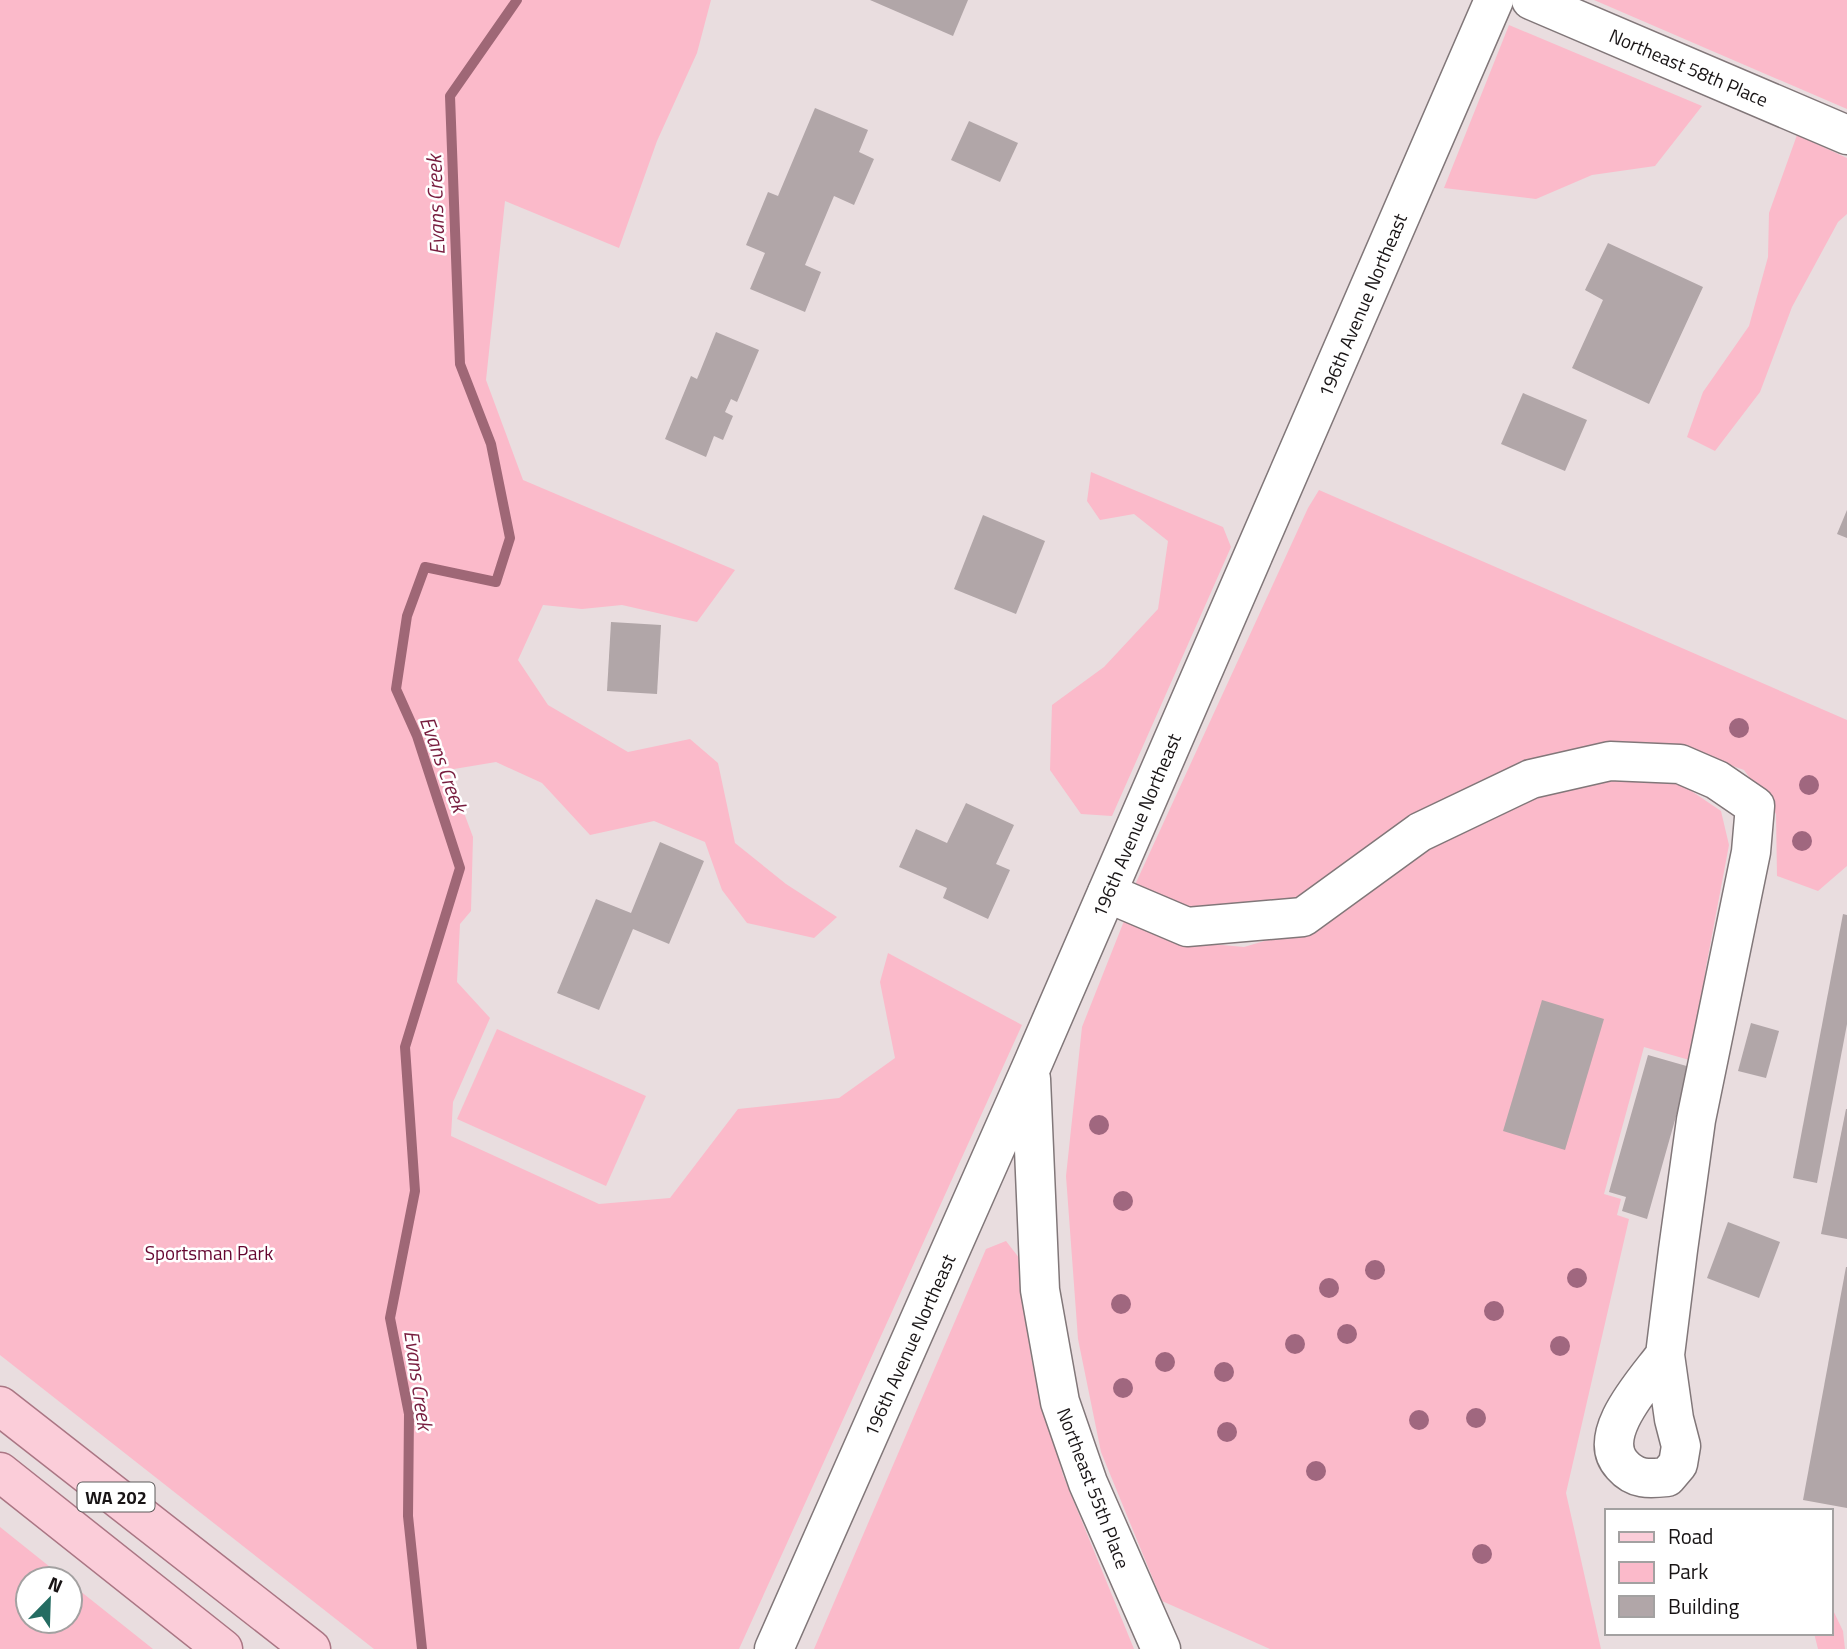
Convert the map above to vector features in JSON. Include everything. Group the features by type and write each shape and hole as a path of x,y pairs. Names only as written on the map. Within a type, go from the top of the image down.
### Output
{"main road":[{"name":"WA 202","path":"0,1406 311,1649"},
{"name":"WA 202","path":"0,1472 223,1649"}],"street":[{"name":"196th Avenue Northeast","path":"774,1649 1030,1070 1494,0"},
{"name":"Northeast 58th Place","path":"1531,0 1847,135"},
{"path":"1107,893 1187,927 1304,917 1420,832 1531,779 1610,761 1680,764 1717,780 1755,806 1751,852 1696,1120 1665,1355"},
{"name":"Northeast 55th Place","path":"1030,1070 1040,1290 1060,1402 1088,1483 1161,1649"}],"green space":[{"name":"Sportsman Park","path":"0,0 711,0 697,53 657,141 619,248 505,201 486,380 523,480 735,570 697,622 622,605 582,609 543,605 518,660 548,705 628,752 690,739 718,763 735,843 786,884 837,917 814,938 747,923 722,890 705,842 654,821 590,835 542,783 496,762 448,770 473,837 471,911 460,924 457,982 490,1018 453,1102 451,1136 599,1204 670,1198 738,1109 839,1098 895,1058 880,982 888,953 1022,1025 739,1649 374,1649 0,1355"},
{"path":"1594,0 1847,0 1847,109"},
{"path":"1509,25 1702,106 1655,166 1592,175 1536,199 1444,188"},
{"path":"1797,135 1847,158 1847,214 1838,222 1792,307 1760,392 1715,451 1687,437 1703,392 1749,326 1768,257 1769,213"},
{"path":"1091,472 1223,527 1231,547 1112,816 1081,814 1050,770 1052,705 1104,667 1158,609 1168,541 1134,514 1100,520 1087,501"},
{"path":"1319,490 1847,720 1847,866 1818,891 1777,876 1776,814 1744,770 1667,743 1584,753 1301,900 1252,907 1181,906 1134,887 1308,508"},
{"path":"1602,776 1681,784 1721,811 1729,845 1706,967 1693,1061 1644,1047 1604,1194 1621,1199 1617,1215 1629,1219 1566,1493 1601,1649 1270,1649 1162,1601 1101,1452 1078,1339 1066,1176 1082,1027 1124,921 1167,940 1244,947 1315,926 1419,850 1520,799"},
{"path":"497,1029 646,1096 606,1186 457,1119"},
{"path":"1006,1241 1020,1259 1031,1358 1063,1475 1134,1649 814,1649 986,1249"},
{"path":"0,1527 48,1565 14,1565 14,1635 84,1635 84,1594 153,1649 0,1649"},
{"path":"1833,1610 1843,1631 1845,1649 1818,1649 1814,1635 1833,1635"}],"building":[{"path":"870,0 968,0 953,36"},
{"path":"815,108 868,130 859,152 874,159 854,205 834,196 805,265 821,272 805,312 750,289 765,253 746,245 768,192 778,196"},
{"path":"969,121 1018,143 1000,182 951,160"},
{"path":"1608,243 1703,287 1649,404 1572,368 1603,300 1585,290"},
{"path":"716,332 759,350 737,402 731,399 725,412 733,416 723,440 714,436 706,457 665,439 691,376 697,379"},
{"path":"1523,393 1587,420 1565,471 1501,444"},
{"path":"1847,510 1847,538 1837,534"},
{"path":"983,515 1045,541 1016,614 954,589"},
{"path":"611,622 661,625 657,694 607,691"},
{"path":"966,803 1014,825 996,864 1010,870 988,919 943,898 947,888 899,867 916,829 947,843"},
{"path":"660,842 704,861 669,944 633,929 599,1010 557,993 596,899 631,913"},
{"path":"1843,914 1847,915 1847,1024 1817,1183 1793,1178"},
{"path":"1542,1000 1604,1019 1565,1150 1503,1131"},
{"path":"1751,1023 1779,1031 1766,1078 1738,1071"},
{"path":"1648,1055 1690,1067 1647,1219 1622,1211 1626,1197 1609,1192"},
{"path":"1847,1109 1847,1239 1821,1234"},
{"path":"1728,1222 1780,1242 1759,1298 1707,1278"},
{"path":"1847,1267 1847,1508 1803,1500"}],"waterway":[{"name":"Evans Creek","path":"422,1649 408,1516 409,1414 390,1318 415,1191 405,1047 460,868 417,736 396,689 407,616 425,567 496,582 510,538 491,444 460,364 450,96 517,0"}]}
